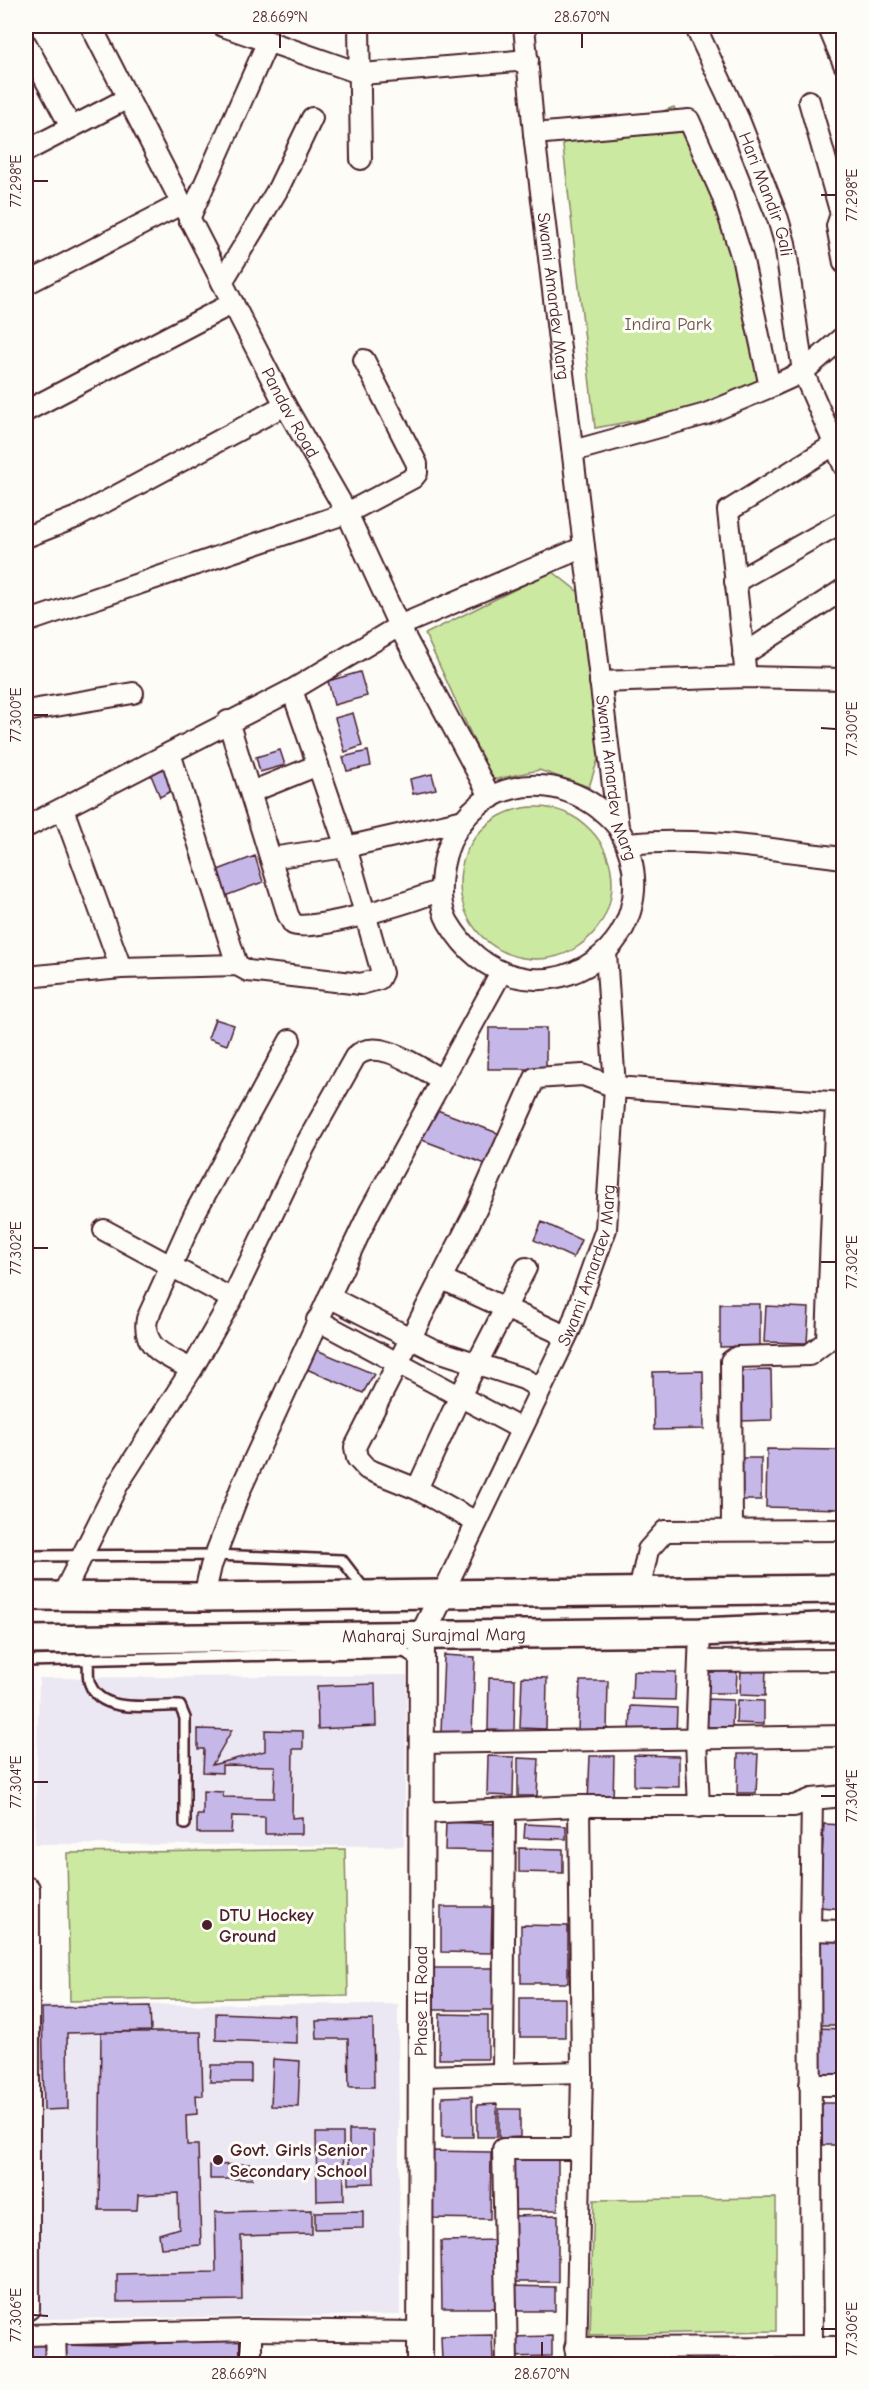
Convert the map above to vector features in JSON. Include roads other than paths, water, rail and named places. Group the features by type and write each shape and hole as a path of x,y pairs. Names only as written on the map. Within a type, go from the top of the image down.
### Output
{"main road":[{"path":"26,1596 369,1596 843,1589"},
{"name":"Maharaj Surajmal Marg","path":"26,1640 422,1650 700,1632 843,1626"}],"street":[{"name":"Pandav Road","path":"91,26 285,405 347,513 399,626 491,798"},
{"path":"223,26 362,74 528,60"},
{"path":"359,26 362,74 361,159"},
{"name":"Swami Amardev Marg","path":"442,1595 539,1388 566,1336 606,1228 615,1086 606,953 622,931 631,911 635,881 623,836 600,682 534,134 525,26"},
{"name":"Hari Mandir Gali","path":"695,26 739,120 778,219 785,243 802,372 832,446 843,466"},
{"path":"828,26 843,64"},
{"path":"26,284 185,212 268,42"},
{"path":"26,44 71,127"},
{"path":"26,151 128,98"},
{"path":"809,101 841,214 837,226 843,263"},
{"path":"222,282 278,189 312,118"},
{"path":"534,134 689,120 722,195 743,261 770,387"},
{"path":"26,411 233,303"},
{"path":"573,451 706,414 770,387 802,372 843,336"},
{"path":"26,622 347,513 407,483 417,473 417,464 364,360"},
{"path":"26,537 77,517 285,405"},
{"path":"746,677 728,511 832,446"},
{"path":"735,582 843,521"},
{"path":"26,827 292,690 399,626 584,547"},
{"path":"743,655 843,589"},
{"path":"600,682 746,677 843,679"},
{"path":"26,977 121,969 237,965 248,971 361,984 379,979 382,973 366,913 346,847 292,690"},
{"path":"26,711 133,693"},
{"path":"228,721 288,915 293,924 304,926 366,913 410,902 440,890"},
{"path":"170,753 237,965"},
{"path":"251,792 318,765"},
{"path":"606,953 588,966 555,978 532,980 501,973 468,951 447,920 440,890 444,860 455,832 464,820 491,798 514,788 538,785 574,792 593,802 623,836 663,841 705,842 843,858"},
{"path":"63,809 121,969"},
{"path":"271,858 346,847 464,820"},
{"path":"204,1597 214,1556 241,1488 317,1320 370,1211 501,973"},
{"path":"192,1369 158,1352 147,1335 147,1319 169,1266 195,1213 290,1040"},
{"path":"62,1596 118,1484 192,1369 232,1299 305,1146 355,1057 362,1050 380,1048 442,1080"},
{"path":"476,1522 417,1489 367,1468 355,1452 409,1337 477,1208 535,1078 583,1075 615,1086 840,1103 827,1341 809,1355 737,1357 731,1361 732,1530"},
{"path":"104,1230 232,1299"},
{"path":"417,1489 459,1398 525,1268"},
{"path":"440,1278 566,1336"},
{"path":"329,1297 432,1348 524,1379 539,1388"},
{"path":"317,1320 459,1398 521,1429"},
{"path":"639,1592 648,1550 665,1531 843,1530"},
{"path":"422,1650 442,1595"},
{"path":"699,1807 696,1740 700,1632"},
{"name":"Phase II Road","path":"420,2364 422,1650"},
{"path":"700,1660 843,1660"},
{"path":"421,1743 843,1736"},
{"path":"421,1813 579,1806 794,1806 812,1799 843,1796"},
{"path":"812,1799 810,1930 812,2346"},
{"path":"579,1806 582,2072 575,2356 663,2356 812,2346 843,2347"},
{"path":"503,2074 506,1810"},
{"path":"26,1888 29,1888 26,2105 27,2309"},
{"path":"810,1930 843,1931"},
{"path":"421,2076 582,2072"},
{"path":"810,2085 843,2085"},
{"path":"507,2364 503,2149 579,2149"},
{"path":"26,2335 251,2330 420,2332"},
{"path":"251,2330 251,2364"},
{"path":"55,2334 56,2364"}],"lane":[{"path":"26,1556 214,1556 342,1560 369,1596"},
{"path":"26,1661 422,1650"},
{"path":"88,1661 89,1683 99,1699 119,1705 180,1706 185,1718 185,1824"}],"place":[{"name":"DTU Hockey Ground","path":"207,1925"},
{"name":"Govt. Girls Senior Secondary School","path":"218,2160"}],"park label":[{"name":"Indira Park","path":"668,324"}]}
